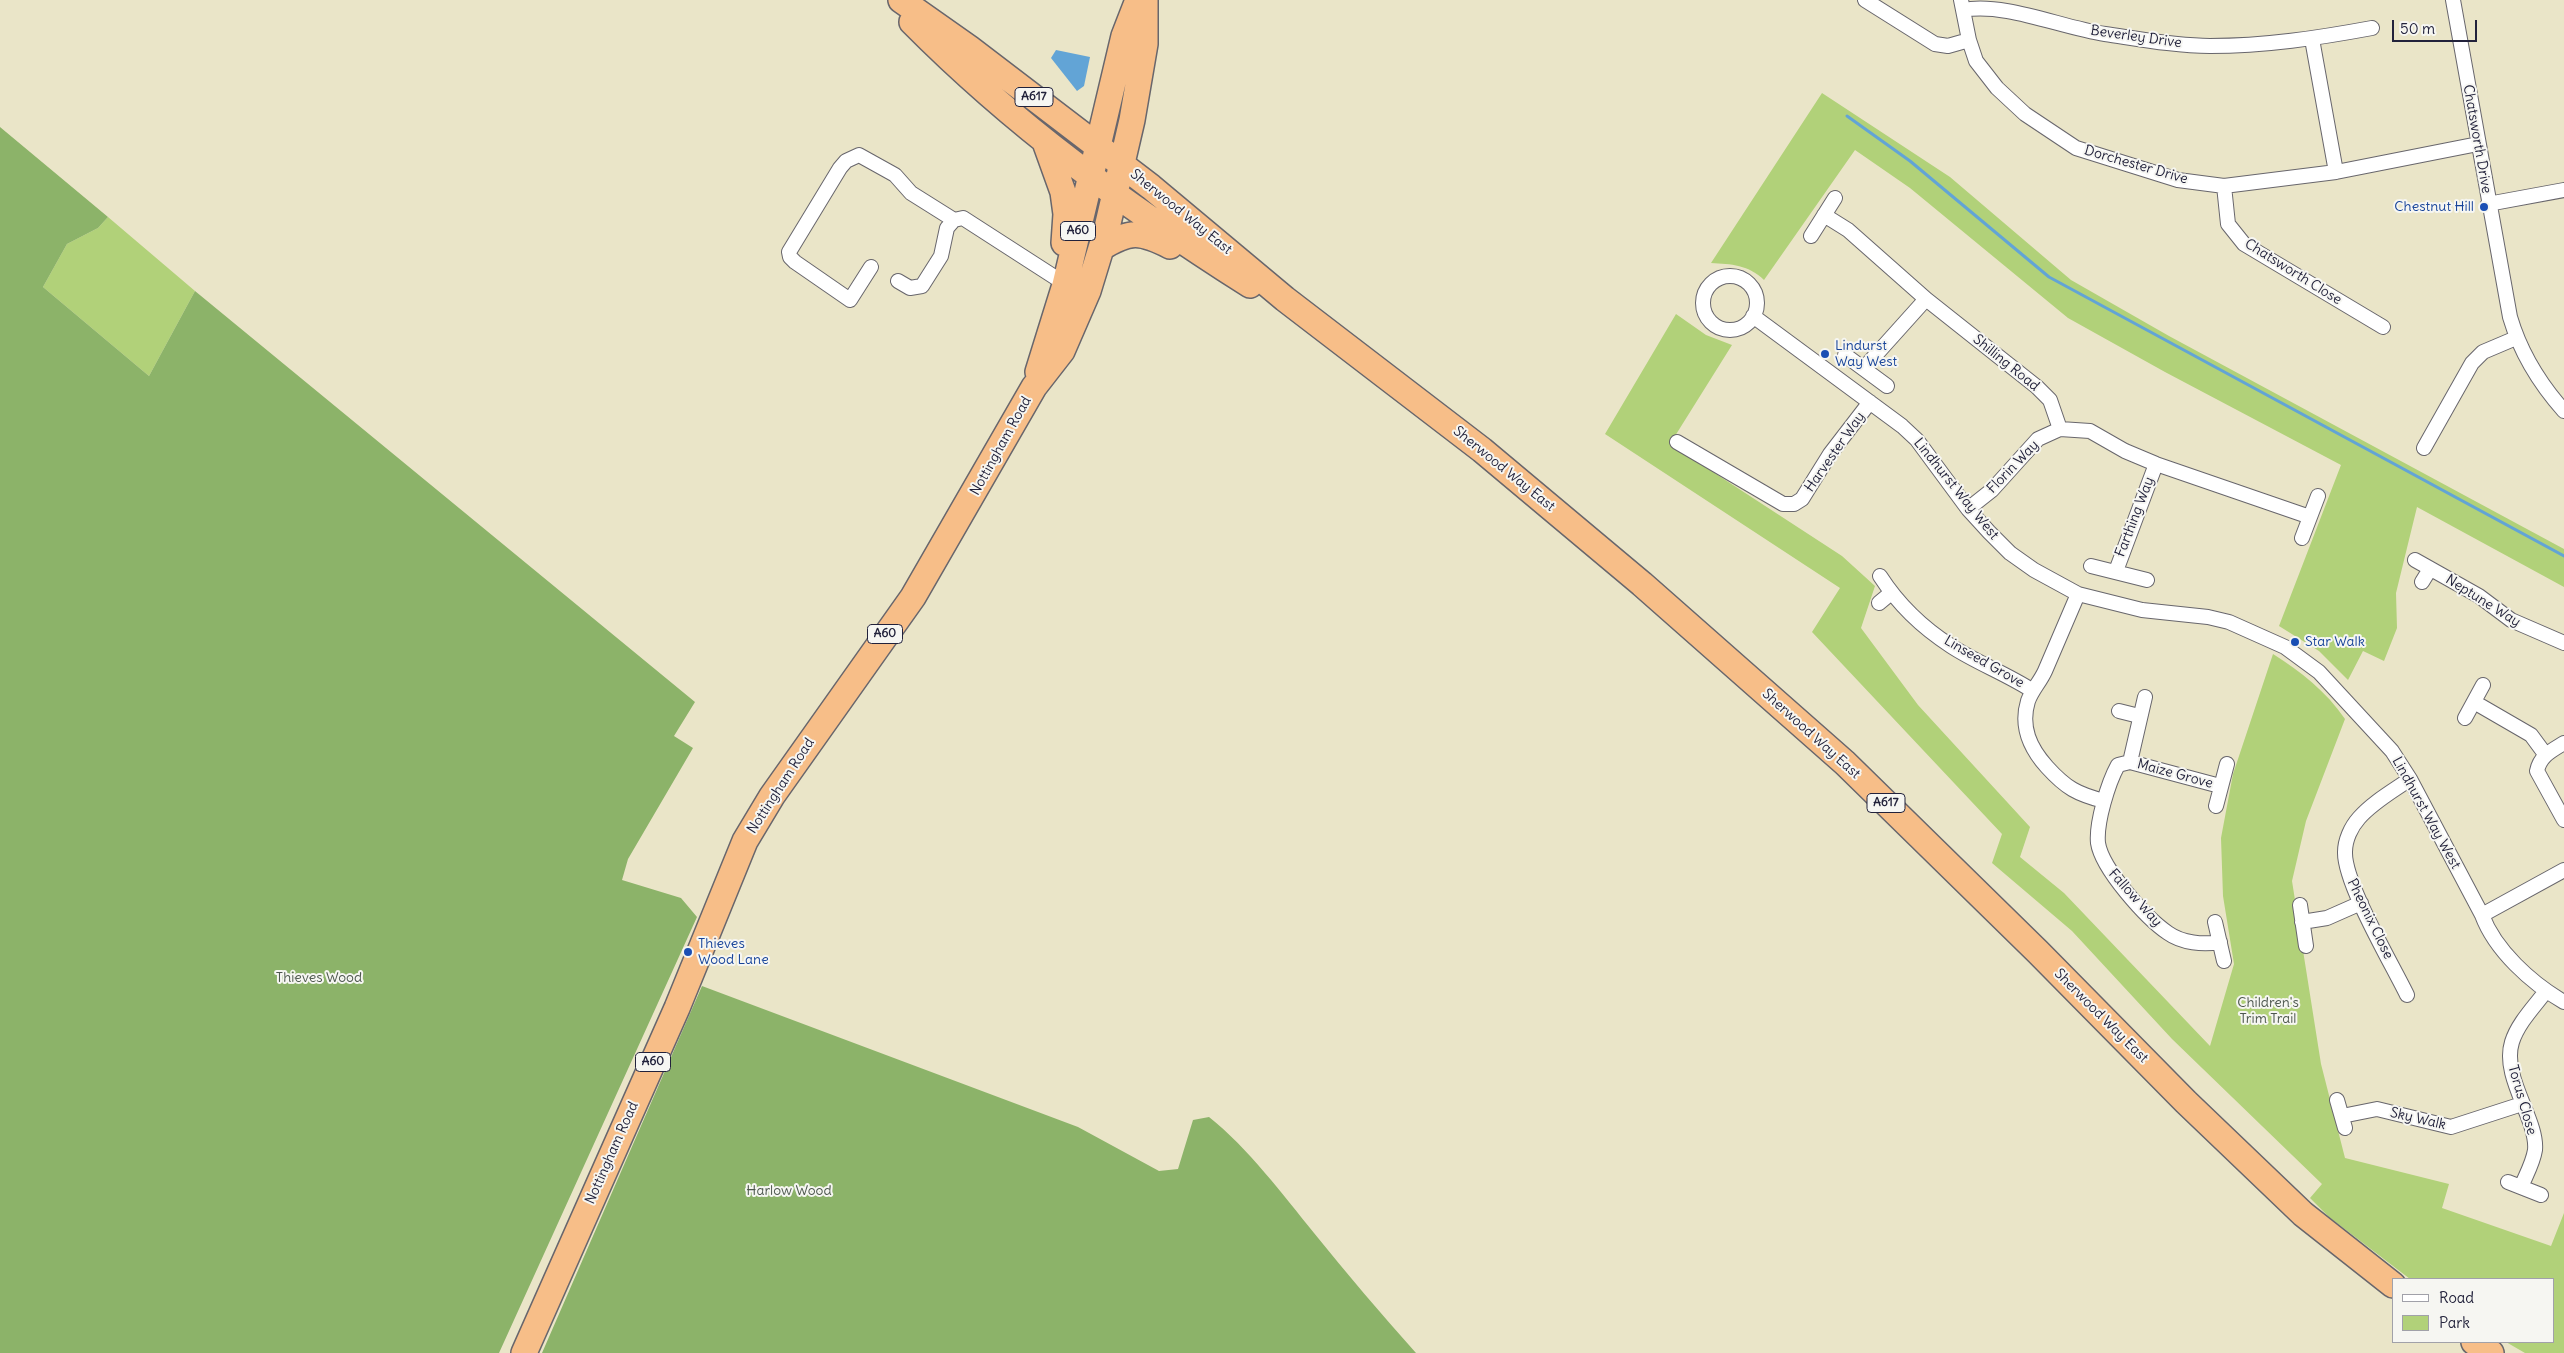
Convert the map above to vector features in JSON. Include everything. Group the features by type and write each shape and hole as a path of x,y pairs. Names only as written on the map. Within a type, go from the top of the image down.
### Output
{"highway":[{"name":"A617","path":"890,0 985,93 1045,142 1106,170"},
{"name":"A617","path":"901,0 969,48 1106,170"},
{"name":"Nottingham Road","path":"524,1353 677,1008 745,841 787,773 913,597 1034,387 1076,288 1106,170 1131,128 1145,44 1143,6"},
{"path":"1045,142 1063,192 1076,288"},
{"path":"1106,170 1196,239 1215,262"},
{"name":"Nottingham Road","path":"1076,288 1101,248 1106,170"},
{"name":"Sherwood Way East","path":"1106,170 1218,241 1285,299 1482,450 1642,584 1838,757 2038,952 2186,1102 2289,1201 2392,1284"},
{"path":"1101,248 1119,237 1134,233 1148,235 1184,254 1215,262"},
{"name":"Sherwood Way East","path":"1215,262 1250,285 1285,299"},
{"path":"2476,1343 2491,1353"}],"street":[{"path":"1865,0 1935,44 1948,46 1968,40"},
{"name":"Chatsworth Drive","path":"2453,0 2488,204 2510,317 2516,338 2531,364 2564,411"},
{"name":"Dorchester Drive","path":"1962,5 1968,40 1976,61 1997,88 2025,114 2076,148 2178,180 2224,186 2336,172 2478,144"},
{"name":"Beverley Drive","path":"1962,5 2013,13 2103,34 2208,46 2272,44 2312,40 2372,28"},
{"path":"2312,40 2336,172"},
{"path":"871,267 850,300 795,262 788,252 840,168 853,157 859,155 894,174 911,193 935,210 954,220"},
{"name":"Chatsworth Close","path":"2224,186 2228,224 2237,237 2294,275 2373,313 2383,327"},
{"path":"2488,204 2564,190"},
{"path":"1811,236 1835,198"},
{"name":"Shilling Road","path":"1824,215 1862,242 1926,299 2044,393 2050,400 2060,429"},
{"path":"898,281 910,288 922,286 941,256 947,228 954,220 963,218 1076,288"},
{"path":"1864,368 1926,299"},
{"name":"Lindhurst Way West","path":"1754,316 1870,402 1916,440 1968,509 2010,552 2034,570 2078,594 2142,610 2208,617 2240,626 2285,647 2319,672 2334,686 2392,751 2410,778 2482,915 2488,931 2504,951 2546,991 2564,1002"},
{"path":"2424,448 2472,363 2483,352 2516,338"},
{"path":"1845,355 1887,386"},
{"name":"Harvester Way","path":"1677,442 1783,504 1794,504 1802,500 1830,454 1870,402"},
{"path":"2060,429 2090,430 2125,452 2310,517"},
{"name":"Florin Way","path":"1968,509 2002,479 2038,439 2060,429"},
{"name":"Farthing Way","path":"2116,571 2156,464"},
{"path":"2302,538 2318,496"},
{"name":"Neptune Way","path":"2415,560 2479,596 2511,620 2564,643"},
{"path":"2091,566 2147,580"},
{"name":"Neptune Way","path":"2422,582 2430,569"},
{"name":"Linseed Grove","path":"1880,576 1891,593 1912,616 1952,646 2033,691"},
{"path":"1879,603 1891,593"},
{"path":"2078,594 2043,675 2028,701 2025,720 2027,738 2036,754 2063,786 2082,795 2104,801"},
{"path":"2465,718 2483,685"},
{"path":"2130,762 2146,697"},
{"path":"2474,702 2531,735 2545,754"},
{"path":"2119,711 2140,716"},
{"path":"2564,744 2545,754 2538,763 2537,771 2564,820"},
{"name":"Fallow Way","path":"2130,762 2118,765 2104,801 2098,841 2109,871 2151,918 2168,933 2185,940 2207,944 2220,942"},
{"name":"Maize Grove","path":"2130,762 2220,786"},
{"name":"Maize Grove","path":"2216,806 2227,764"},
{"name":"Pheonix Close","path":"2407,995 2361,903 2346,867 2346,843 2358,819 2410,778"},
{"path":"2482,915 2564,870"},
{"path":"2302,922 2327,918 2361,903"},
{"path":"2300,905 2306,946"},
{"path":"2215,922 2224,961"},
{"name":"Torus Close","path":"2541,1195 2515,1184 2535,1149 2533,1136 2511,1067 2510,1052 2520,1026 2546,991"},
{"name":"Sky Walk","path":"2337,1100 2343,1122 2377,1109 2451,1128 2522,1104"}],"green space":[{"path":"1822,93 1950,177 2071,280 2169,336 2564,549 2564,587 2417,507 2396,593 2397,628 2384,661 2363,651 2348,680 2319,651 2279,626 2341,465 2165,372 2068,318 1910,188 1855,150 1764,280 1746,268 1711,263"},
{"name":"Thieves Wood","path":"0,127 108,217 98,228 67,244 43,287 149,376 195,291 695,702 674,736 693,748 628,859 622,880 681,898 697,917 499,1353 0,1353"},
{"path":"108,217 195,291 149,376 43,287 67,244 98,228"},
{"name":"Children's Trim Trail","path":"1676,314 1706,335 1732,345 1670,444 1842,556 1875,586 1861,628 1918,705 2030,827 2020,857 2064,893 2210,1046 2234,964 2223,896 2221,838 2233,774 2273,654 2303,675 2321,691 2345,719 2306,821 2292,881 2321,1064 2345,1158 2449,1184 2442,1208 2551,1246 2564,1213 2564,1353 2525,1353 2508,1343 2554,1343 2554,1278 2409,1278 2329,1217 2310,1198 2322,1184 2172,1039 2072,931 1992,863 2002,834 1812,632 1840,588 1605,434"},
{"name":"Harlow Wood","path":"702,986 1078,1127 1159,1171 1178,1169 1193,1120 1209,1117 1264,1172 1416,1353 542,1353"}],"water":[{"path":"1056,50 1090,57 1084,86 1077,91 1051,58"}],"waterway":[{"path":"1847,116 1910,161 2049,277 2564,556"}],"place":[{"name":"Chestnut Hill","path":"2484,207"},
{"name":"Lindurst Way West","path":"1825,354"},
{"name":"Star Walk","path":"2295,642"},
{"name":"Thieves Wood Lane","path":"688,952"}]}
